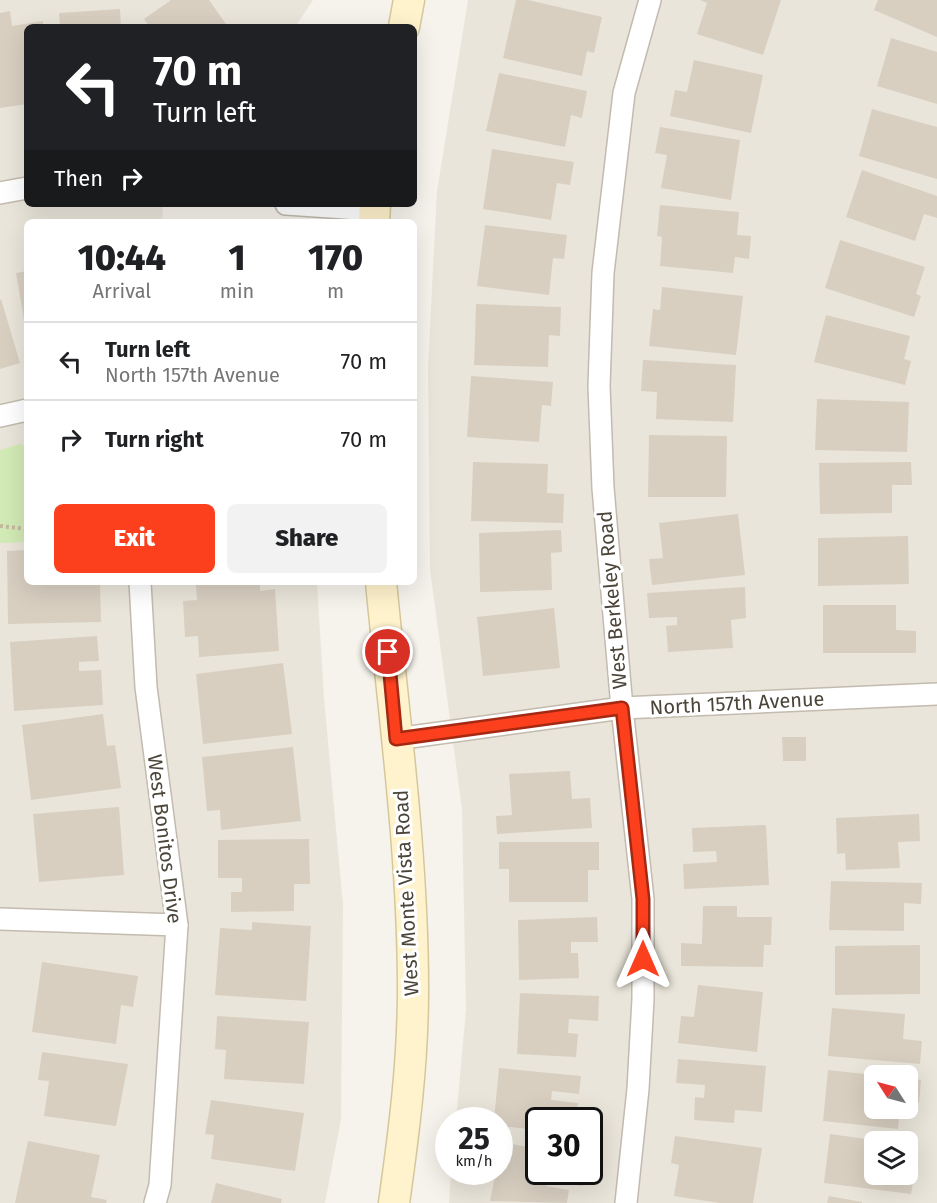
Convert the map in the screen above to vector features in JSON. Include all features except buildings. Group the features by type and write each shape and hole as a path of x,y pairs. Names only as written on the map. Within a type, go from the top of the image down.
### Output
{"street":[{"path":"405,24 409,0"},
{"name":"West Berkeley Road","path":"626,1203 638,1089 643,999 643,899 622,708 603,488 599,386 603,284 624,93 650,0"},
{"path":"0,193 24,189"},
{"path":"319,207 375,212"},
{"path":"0,416 24,411"},
{"name":"West Bonitos Drive","path":"140,585 146,687 177,925 160,1185 155,1203"},
{"name":"West Monte Vista Road","path":"381,585 409,866 413,991 407,1110 394,1203"},
{"name":"North 157th Avenue","path":"396,739 622,708 937,694"},
{"path":"0,919 177,925"}],"path":[{"path":"0,526 24,529"}],"shaded area":[{"path":"0,0 313,0 297,24 24,24 24,207 163,207 162,219 24,219 24,585 317,585 324,698 343,905 341,1119 325,1203 0,1203"},
{"path":"468,0 937,0 937,1203 449,1203 450,1185 513,1185 513,1107 457,1107 466,1010 462,810 430,569 428,368 437,191"}],"green space":[{"path":"20,444 24,446 24,542 0,543 0,450"}],"route":[{"path":"388,652 396,739 622,708 643,899 643,959"}]}
